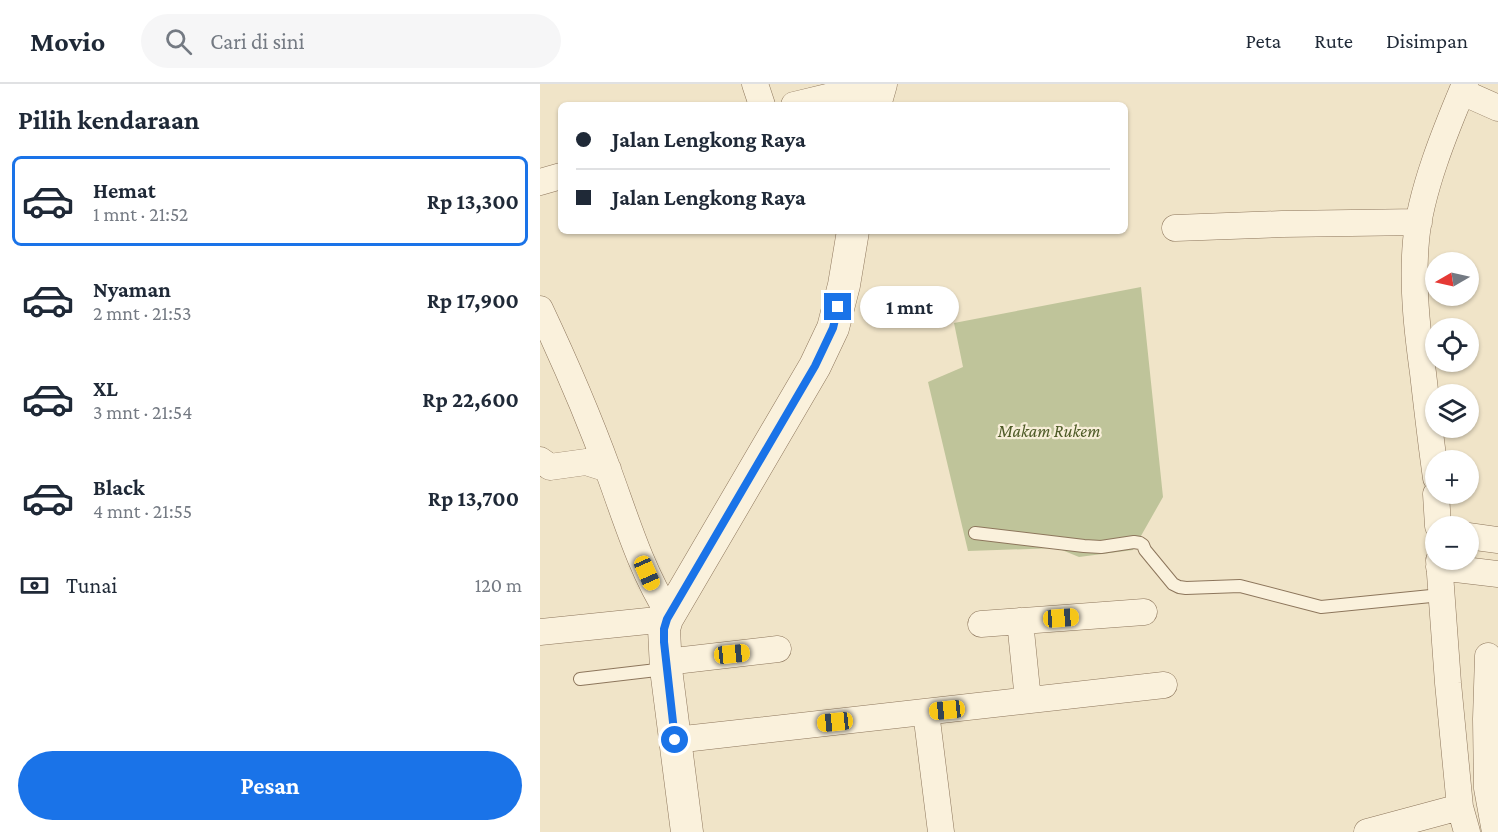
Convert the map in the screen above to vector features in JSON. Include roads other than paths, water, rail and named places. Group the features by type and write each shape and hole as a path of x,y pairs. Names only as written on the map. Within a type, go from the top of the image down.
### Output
{"street":[{"path":"755,84 761,102"},
{"path":"806,102 881,84 876,102"},
{"path":"1433,450 1417,325 1415,277 1416,240 1423,201 1464,88 1498,108"},
{"path":"540,182 558,177"},
{"path":"1175,228 1419,222"},
{"path":"687,832 666,665 664,629 668,616 815,366 833,328 844,285 852,234"},
{"path":"540,309 574,382 638,552 668,616"},
{"path":"540,460 550,467 586,462 608,469"},
{"path":"1479,537 1498,540"},
{"path":"1439,570 1460,807 1467,832"},
{"path":"1477,570 1498,574"},
{"path":"981,624 1144,612"},
{"path":"540,632 668,616"},
{"path":"1020,621 1028,700"},
{"path":"666,665 778,649"},
{"path":"1488,656 1487,789 1495,832"},
{"path":"675,740 1164,685"},
{"path":"926,712 940,832"},
{"path":"1367,832 1460,807"}],"lane":[{"path":"975,533 1101,547 1134,542 1143,545 1169,580 1179,587 1240,586 1321,607 1441,595"},
{"path":"580,679 666,665"}],"park label":[{"name":"Makam Rukem","path":"1049,431"}]}
